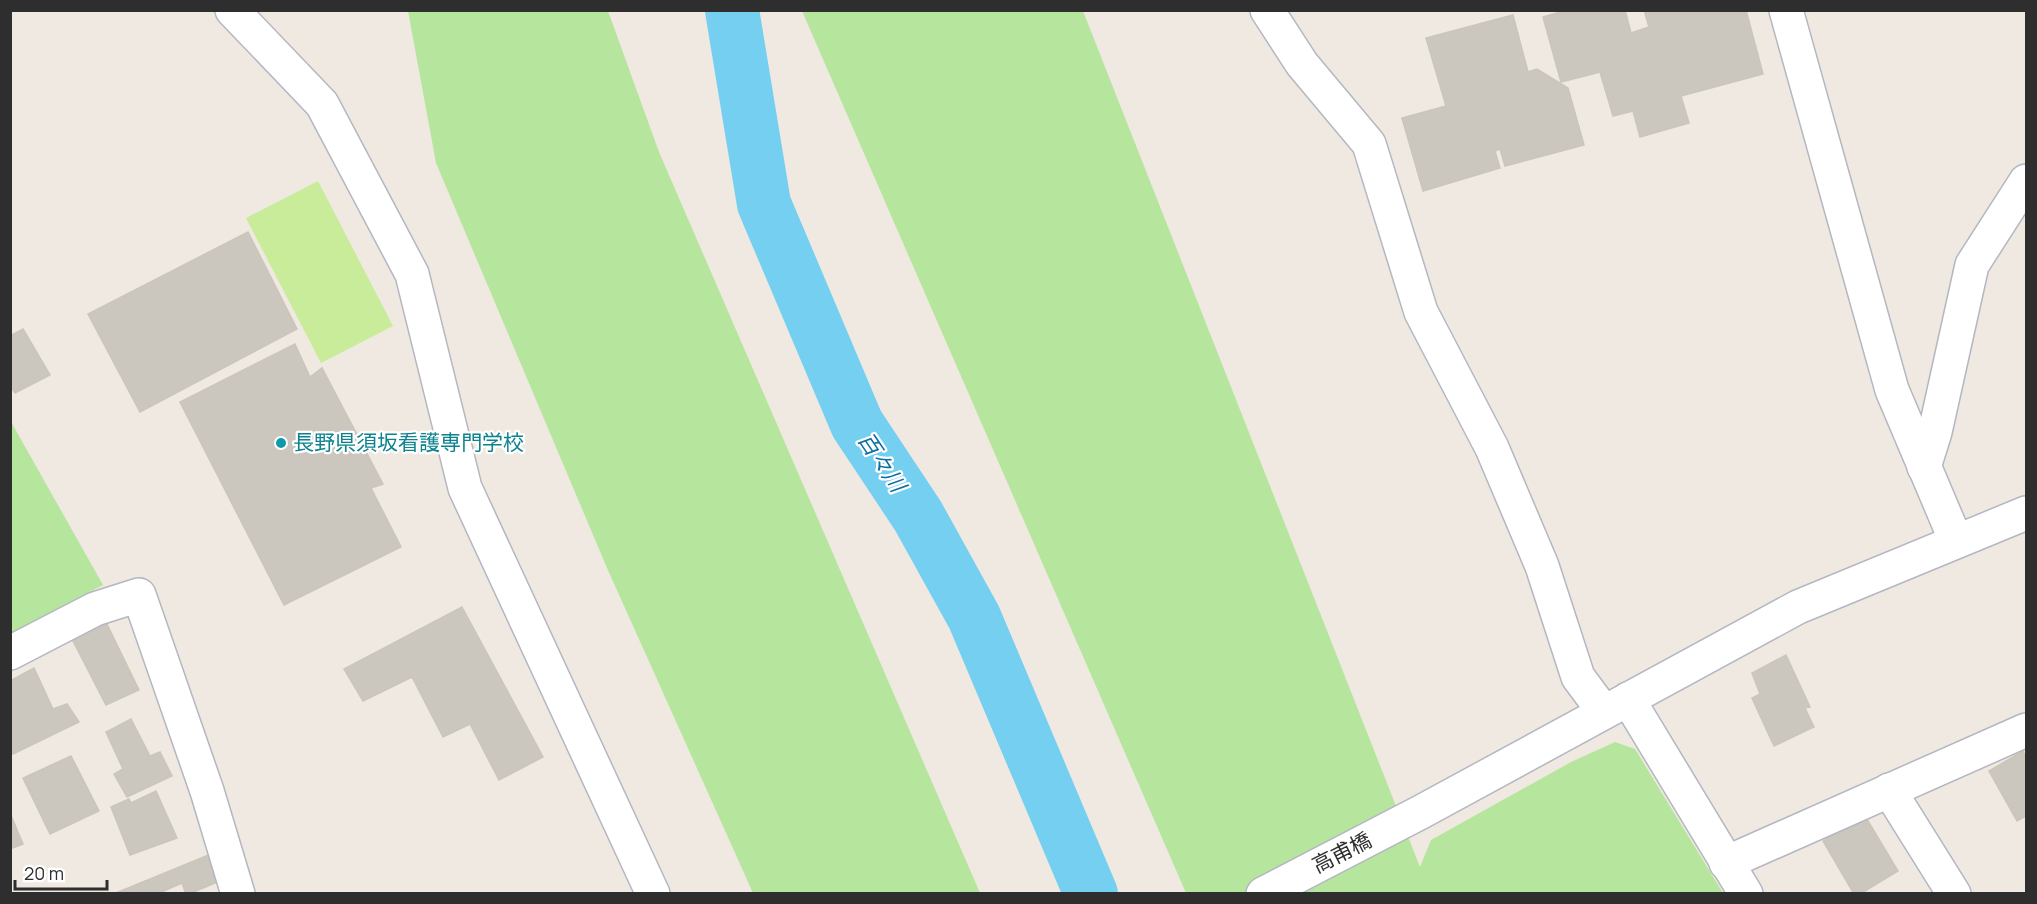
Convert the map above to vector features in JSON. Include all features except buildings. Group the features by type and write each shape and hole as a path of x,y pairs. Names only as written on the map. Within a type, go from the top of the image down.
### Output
{"street":[{"path":"232,10 322,104 412,274 465,488 653,894"},
{"path":"1267,10 1302,64 1370,144 1421,312 1492,448 1542,566 1578,677 1616,706 1746,894"},
{"path":"1786,10 1892,390 1956,541"},
{"path":"1924,467 1935,432 1972,265 2026,181"},
{"name":"高甫橋","path":"1263,894 1421,812 1798,607 2026,513"},
{"path":"10,653 95,609 139,595 207,791 238,894"},
{"path":"1726,862 2026,730"},
{"path":"1890,789 1954,894"}],"green space":[{"path":"408,11 608,11 659,152 980,893 753,893 607,568 436,163"},
{"path":"802,11 1083,11 1420,867 1431,840 1571,762 1615,742 1635,749 1723,893 1186,893"},
{"path":"318,181 393,326 321,363 246,218"},
{"path":"10,420 103,585 11,633 10,633"}],"waterway":[{"name":"百々川","path":"732,10 764,204 857,424 918,516 974,617 1091,894"}],"place":[{"name":"長野県須坂看護専門学校","path":"281,443"}]}
